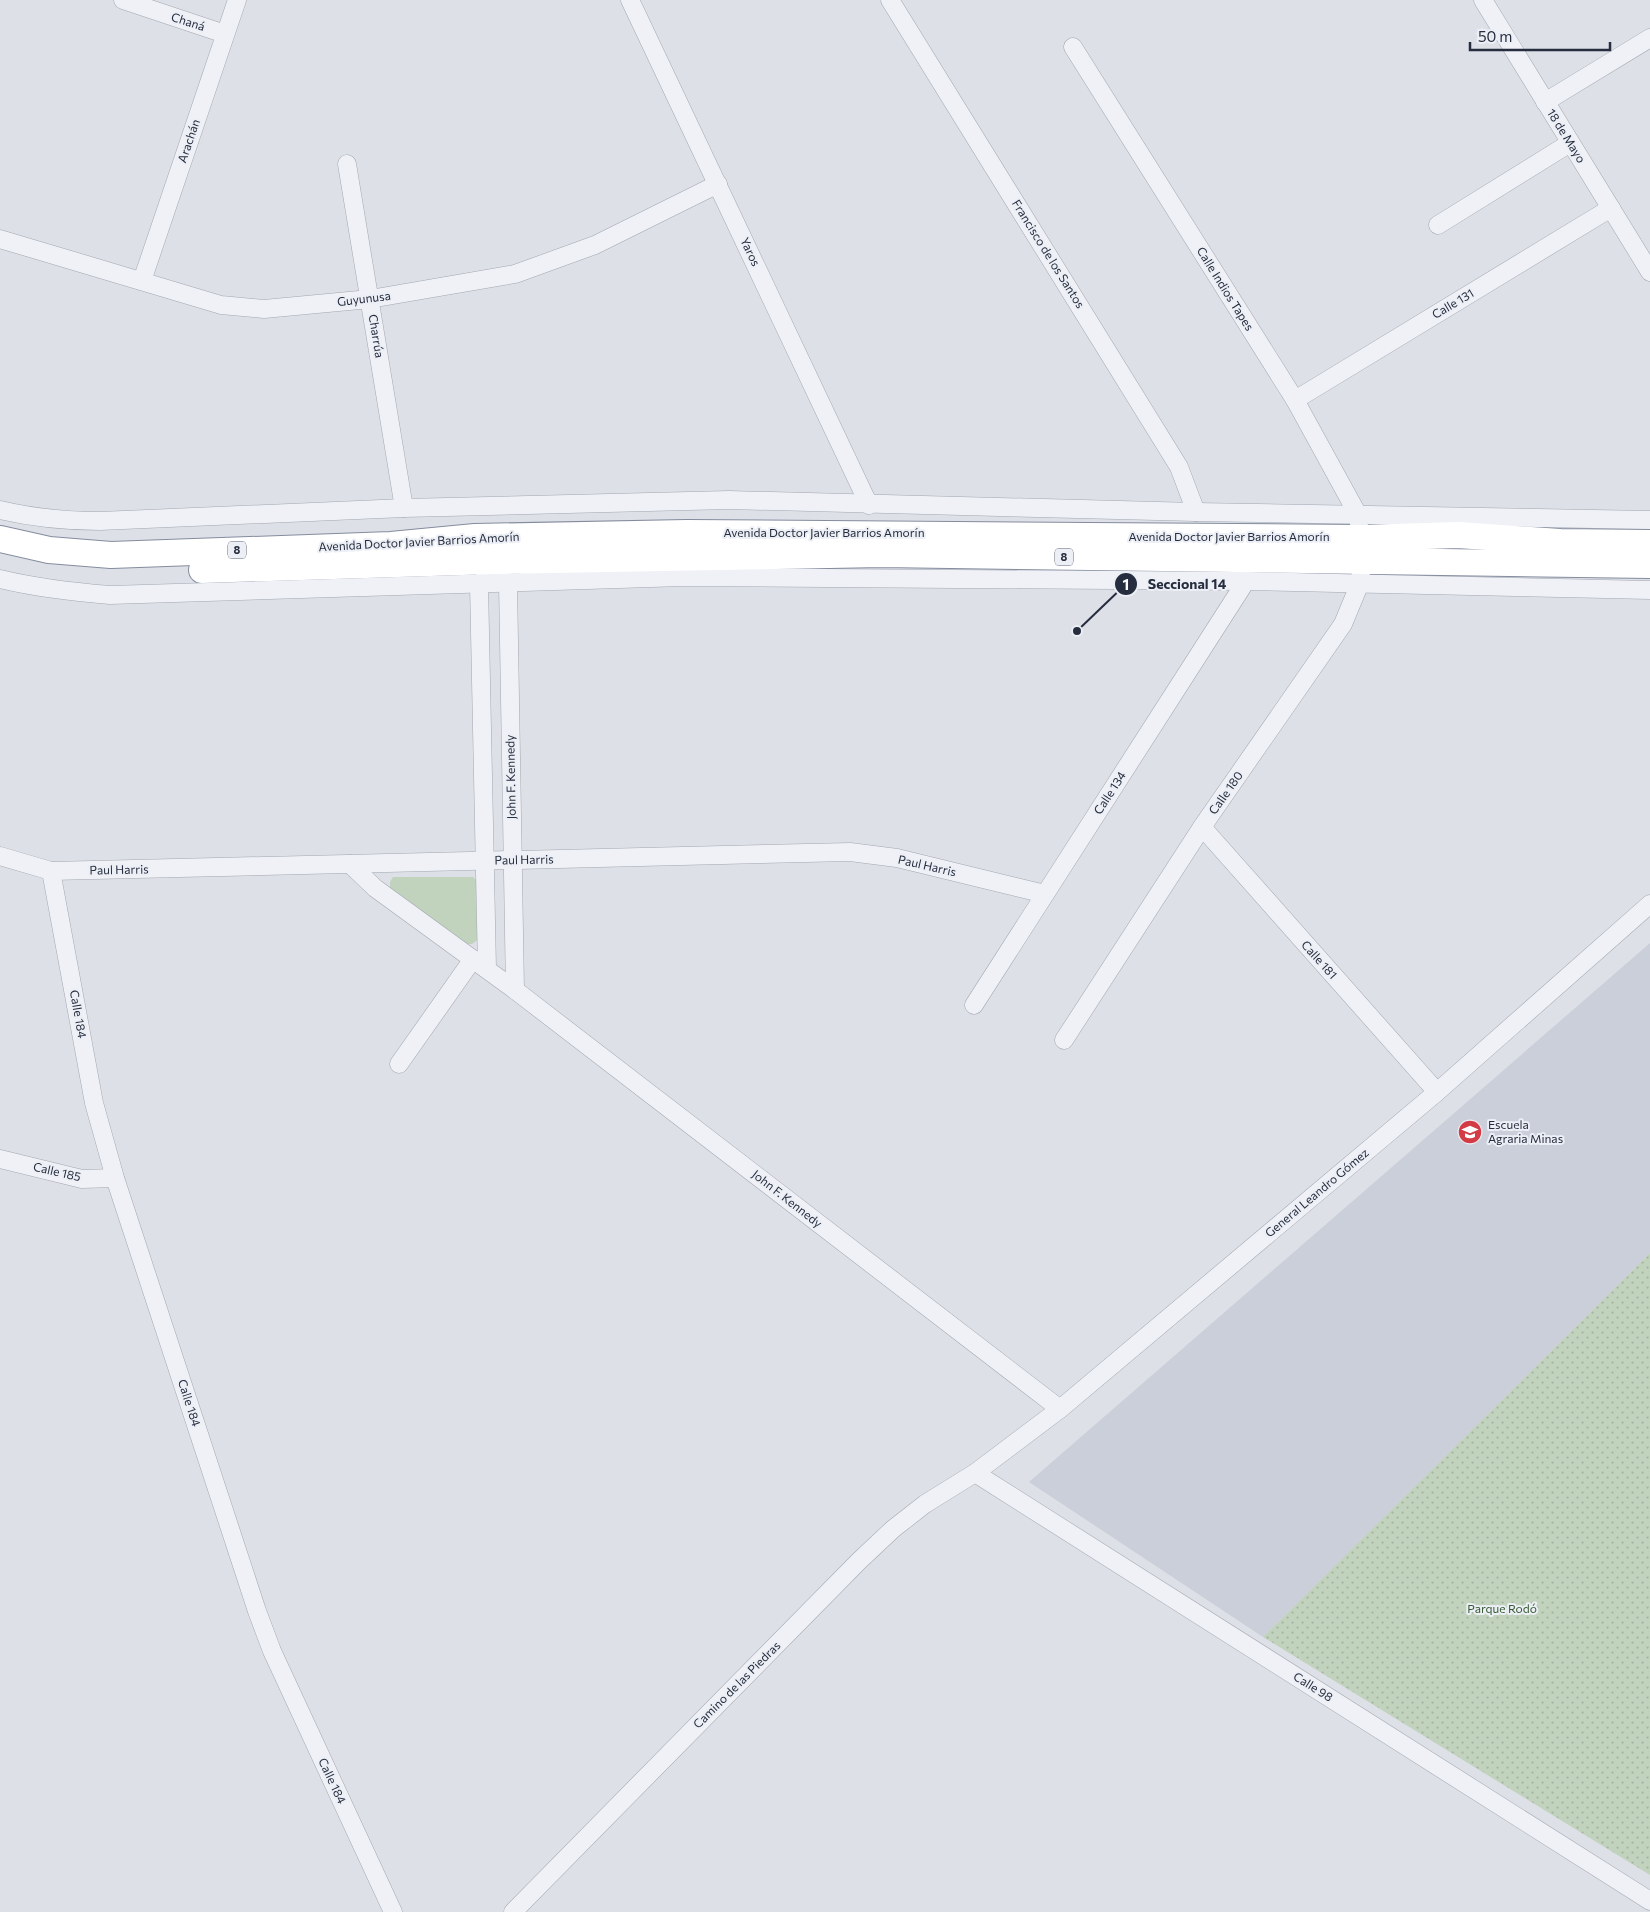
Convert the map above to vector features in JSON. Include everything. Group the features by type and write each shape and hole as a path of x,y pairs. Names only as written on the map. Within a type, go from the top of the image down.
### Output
{"highway":[{"name":"Avenida Doctor Javier Barrios Amorín","path":"1360,549 1458,535 1560,542 1650,543"},
{"name":"Avenida Doctor Javier Barrios Amorín","path":"0,539 49,550 111,555 391,545 494,556"},
{"name":"Avenida Doctor Javier Barrios Amorín","path":"0,558 34,566 66,570 114,572 494,556 1360,549 1650,565"}],"street":[{"name":"Chaná","path":"123,0 225,34"},
{"name":"Arachán","path":"142,282 237,0"},
{"name":"Yaros","path":"630,0 869,505"},
{"name":"Francisco de los Santos","path":"890,0 1179,467 1196,512"},
{"name":"18 de Mayo","path":"1483,0 1650,272"},
{"path":"1545,102 1650,38"},
{"name":"Calle Indios Tapes","path":"1073,47 1295,400 1360,549"},
{"path":"1438,225 1570,143"},
{"name":"Charrúa","path":"348,164 404,508"},
{"name":"Guyunusa","path":"0,239 221,305 264,309 370,299 515,274 595,244 718,184"},
{"name":"Calle 131","path":"1295,400 1611,208"},
{"name":"Avenida Doctor Javier Barrios Amorín","path":"0,510 29,517 82,521 404,508 729,500 1196,512 1360,549 1650,590"},
{"name":"Avenida Doctor Javier Barrios Amorín","path":"0,578 28,586 67,592 110,595 684,577 1246,581 1360,549 1650,520"},
{"name":"Calle 180","path":"1064,1040 1202,827 1343,624 1360,549"},
{"path":"494,556 508,583"},
{"path":"400,1064 480,964 484,861 479,584 494,556"},
{"name":"Calle 134","path":"974,1005 1246,581"},
{"name":"John F. Kennedy","path":"508,583 515,990"},
{"name":"Calle 181","path":"1202,827 1437,1092"},
{"name":"Paul Harris","path":"0,856 51,871 850,852 897,858 1045,894"},
{"name":"John F. Kennedy","path":"350,864 375,888 515,990 1060,1409"},
{"name":"Calle 184","path":"51,871 94,1103 115,1178 269,1644 393,1912"},
{"name":"General Leandro Gómez","path":"975,1473 1060,1409 1437,1092 1650,904"},
{"name":"Calle 185","path":"0,1159 82,1179 115,1178"},
{"name":"Calle 98","path":"975,1473 1650,1901"},
{"name":"Camino de las Piedras","path":"512,1912 859,1561 893,1529 925,1504 975,1473"}],"shaded area":[{"path":"1650,943 1650,1253 1263,1637 1029,1482"}],"green space":[{"path":"393,877 473,877 479,883 479,939 472,944 463,944 390,890 390,882"},
{"name":"Parque Rodó","path":"1650,1253 1650,1875 1263,1637"}],"place":[{"name":"Seccional 14","path":"1077,631"},
{"name":"Escuela Agraria Minas","path":"1470,1132"}]}
